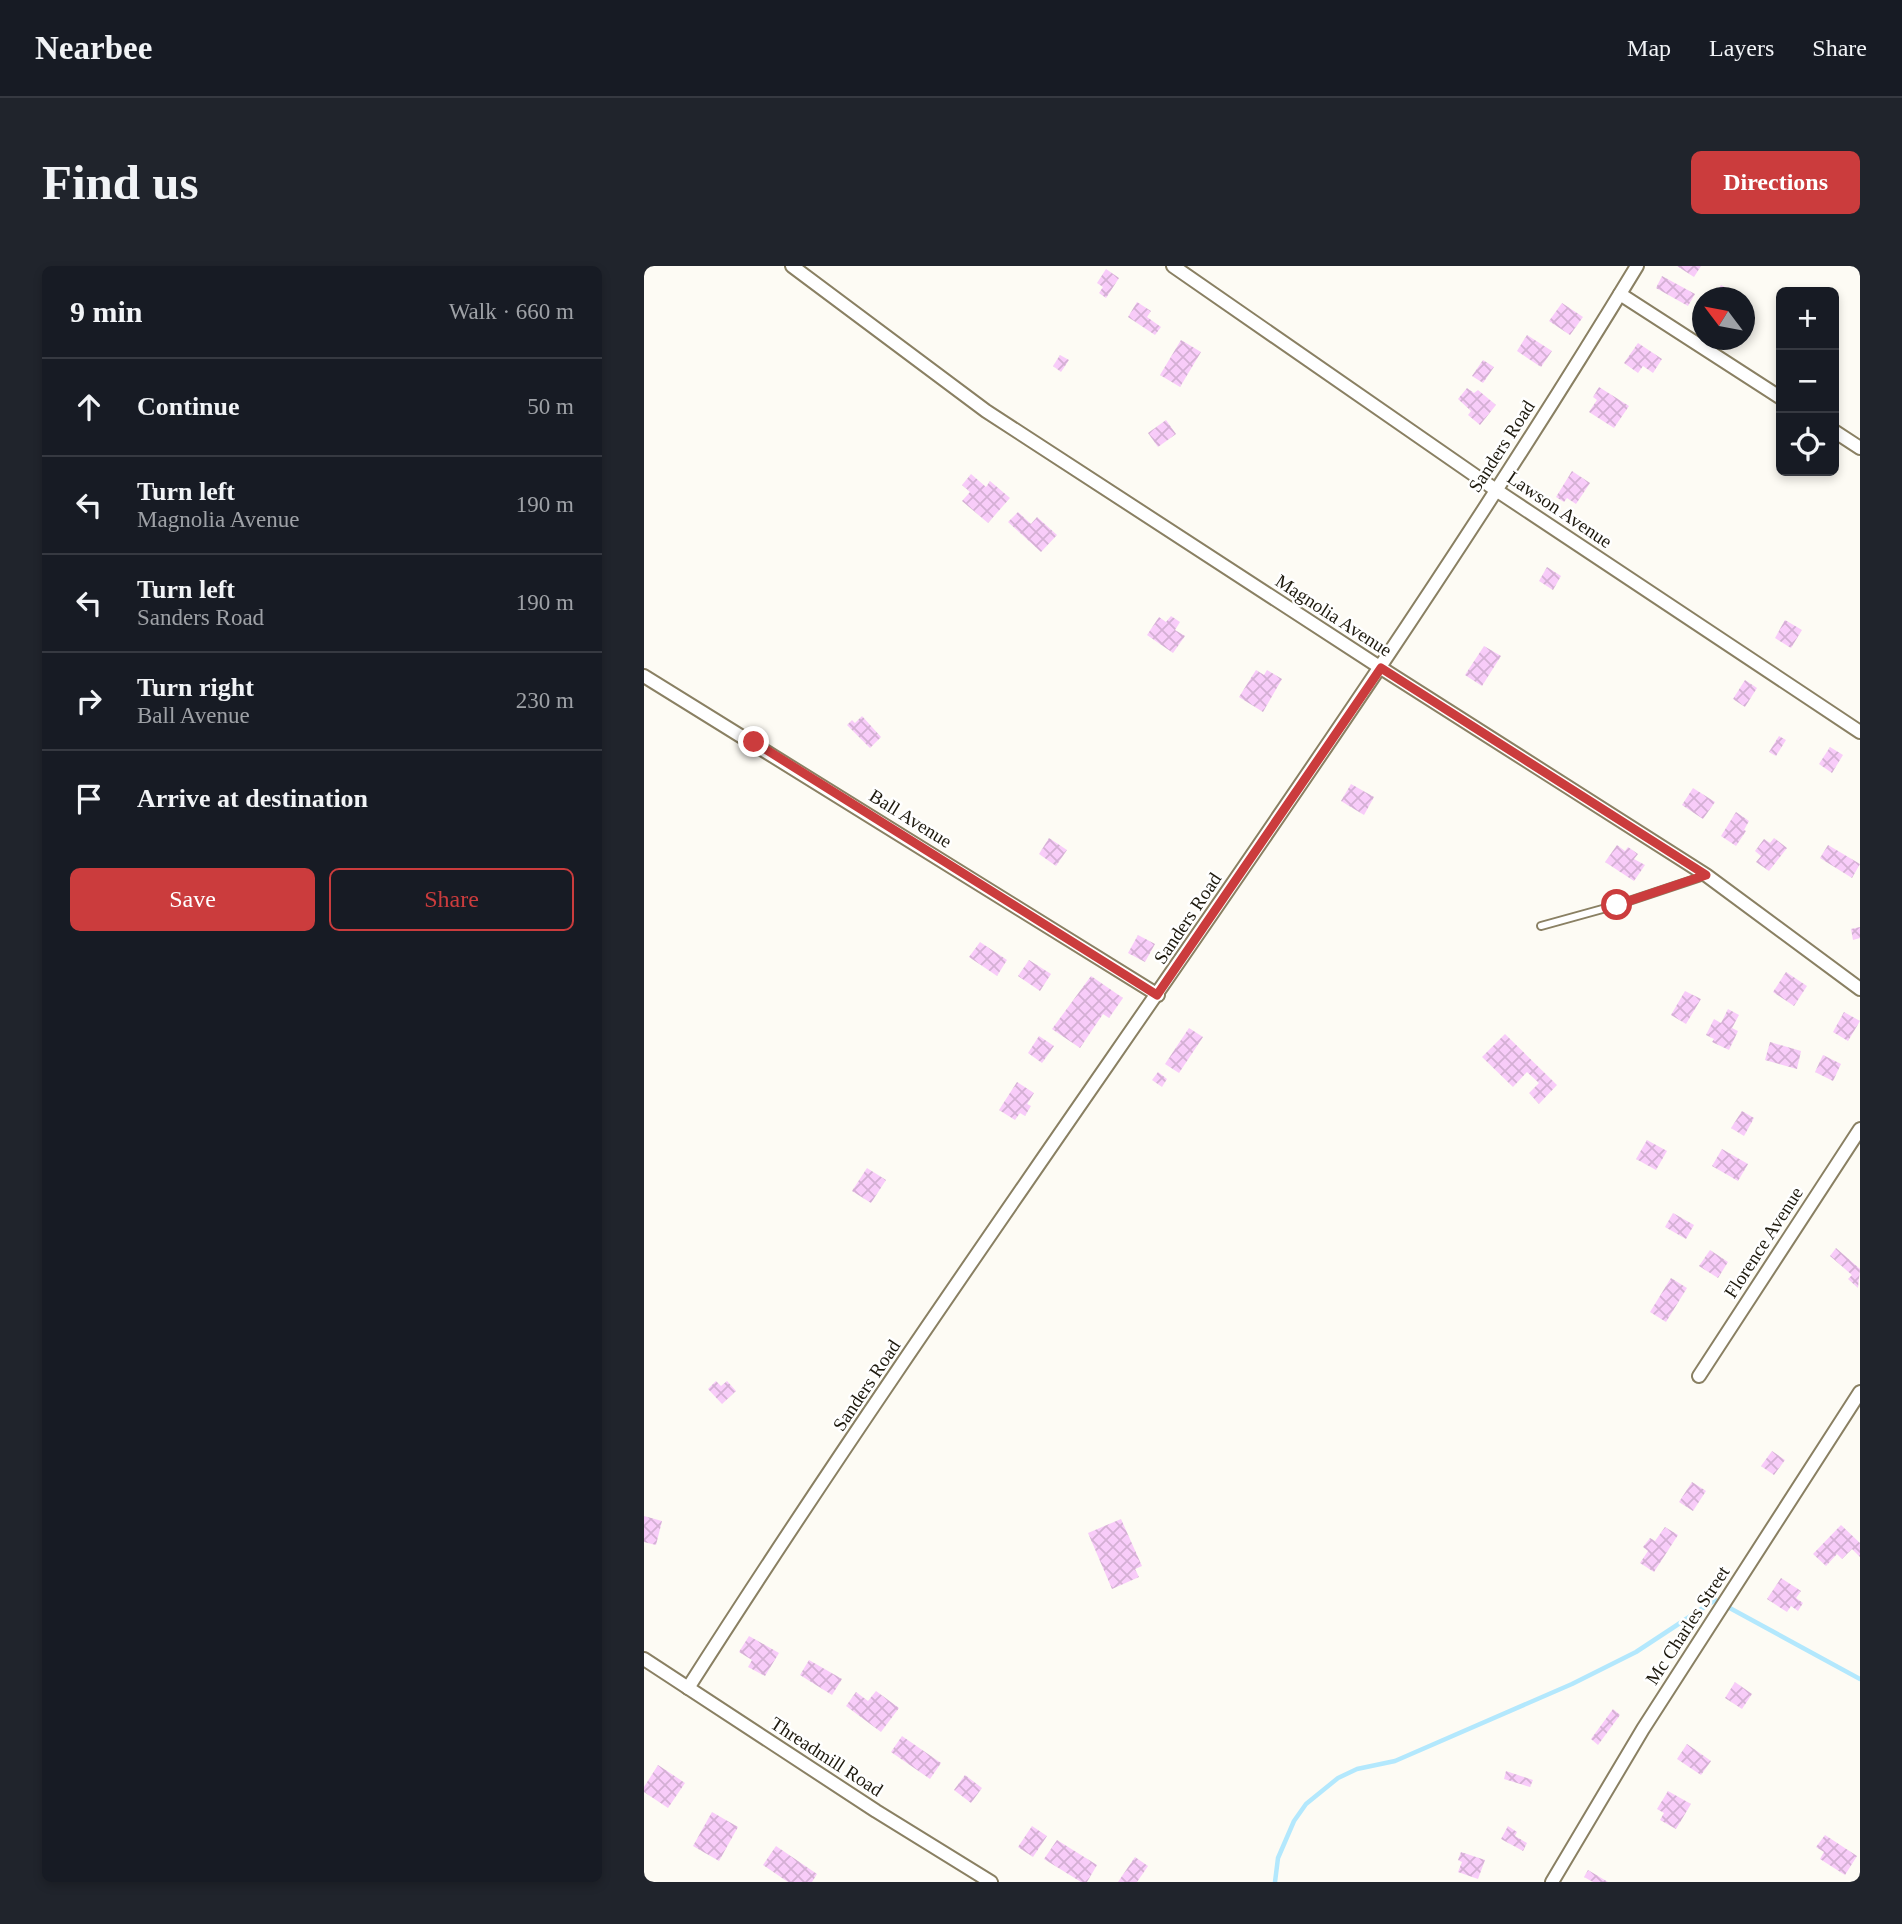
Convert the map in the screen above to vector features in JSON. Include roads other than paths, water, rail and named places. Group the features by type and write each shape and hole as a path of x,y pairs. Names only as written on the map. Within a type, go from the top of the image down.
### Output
{"street":[{"name":"Magnolia Avenue","path":"792,266 986,411 1706,875 1860,989"},
{"name":"Lawson Avenue","path":"1172,266 1496,489 1860,732"},
{"name":"Sanders Road","path":"688,1688 753,1585 1381,668 1637,266"},
{"path":"1620,294 1776,395"},
{"path":"1839,434 1860,448"},
{"name":"Ball Avenue","path":"644,676 1157,995"},
{"name":"Florence Avenue","path":"1699,1376 1860,1129"},
{"name":"Mc Charles Street","path":"1552,1882 1643,1729 1860,1392"},
{"name":"Threadmill Road","path":"644,1659 991,1882"}],"lane":[{"path":"1541,926 1617,905 1706,875"}],"waterway":[{"path":"1275,1882 1278,1858 1294,1821 1306,1804 1338,1778 1357,1769 1395,1761 1572,1684 1636,1652 1715,1600 1860,1679"}]}
